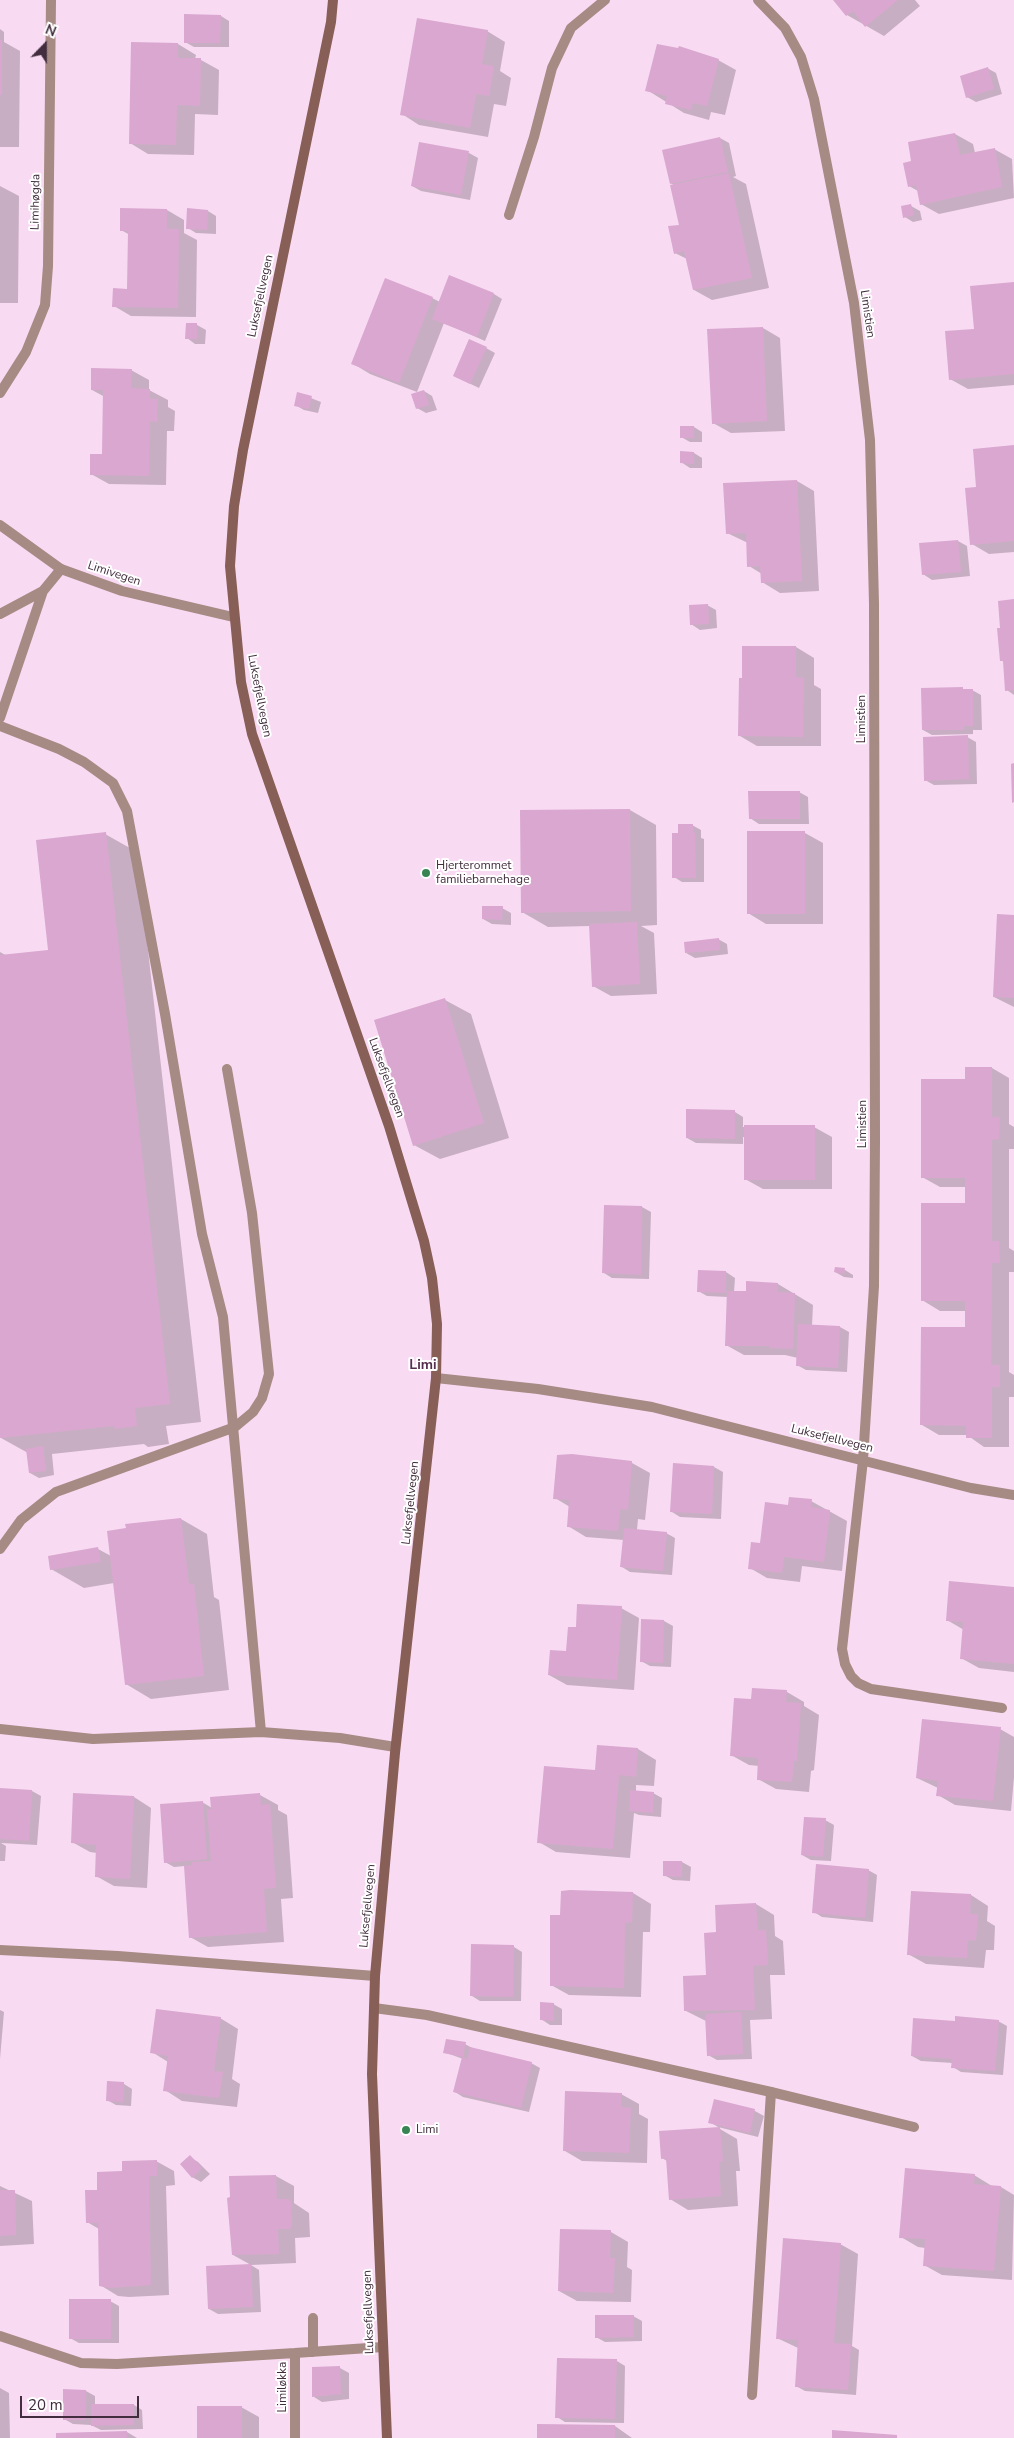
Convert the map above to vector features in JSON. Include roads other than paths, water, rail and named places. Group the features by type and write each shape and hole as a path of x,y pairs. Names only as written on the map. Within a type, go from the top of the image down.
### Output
{"main road":[{"name":"Luksefjellvegen","path":"333,0 331,22 243,450 234,506 230,566 233,617 241,682 252,734 390,1126 424,1241 432,1278 437,1324 436,1378 396,1747 375,1976 372,2074 387,2438"}],"street":[{"name":"Limihøgda","path":"0,393 26,352 45,304 48,256 51,0"},
{"path":"509,214 534,137 552,68 571,28 605,0"},
{"name":"Limistien","path":"758,0 785,28 801,58 814,99 854,303 870,440 874,614 874,1286 863,1460 842,1649 845,1664 851,1676 858,1683 871,1689 1002,1708"},
{"name":"Limivegen","path":"0,525 61,569 122,592 233,617"},
{"path":"0,718 43,591 61,569"},
{"path":"0,614 43,591"},
{"path":"0,726 59,749 84,762 113,783 127,811 165,1014 202,1234 223,1317 235,1427 261,1732"},
{"path":"0,1549 21,1520 56,1492 235,1427 252,1412 262,1398 269,1374 252,1212 227,1069"},
{"name":"Luksefjellvegen","path":"436,1378 538,1389 652,1407 971,1488 1014,1495"},
{"path":"0,1729 93,1740 261,1732 340,1738 396,1747"},
{"path":"0,1950 118,1956 375,1976"},
{"path":"374,2008 427,2015 771,2092 914,2127"},
{"path":"752,2394 771,2092"},
{"path":"313,2318 313,2352"},
{"path":"0,2336 81,2363 117,2364 295,2353"},
{"name":"Limiløkka","path":"295,2438 295,2353 383,2347"}],"place":[{"name":"Hjerterommet familiebarnehage","path":"426,873"},
{"name":"Limi","path":"406,2130"}],"district":[{"name":"Limi","path":"423,1366"}]}
